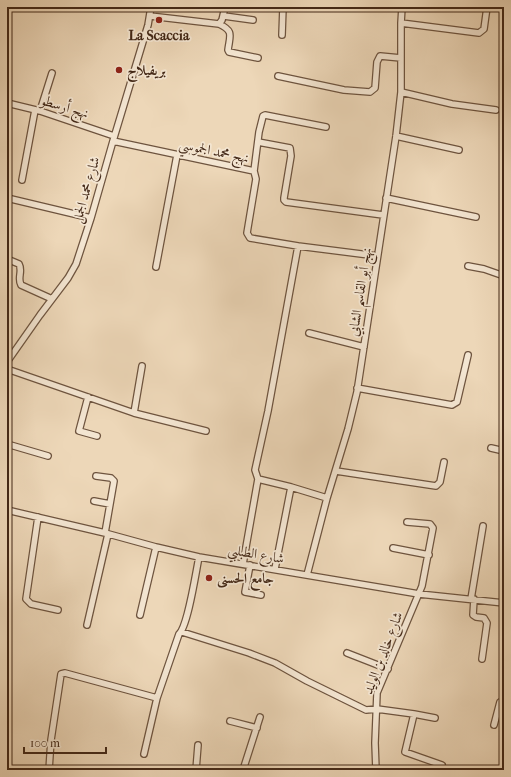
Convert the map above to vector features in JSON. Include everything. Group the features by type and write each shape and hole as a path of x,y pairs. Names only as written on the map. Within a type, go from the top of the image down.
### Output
{"street":[{"name":"شارع محمد الجمل","path":"7,362 68,278 76,264 91,218 150,16 151,7"},
{"path":"218,24 224,16 225,7"},
{"path":"282,35 283,7"},
{"name":"نهج أبو القاسم الشابي","path":"307,575 327,498 348,429 364,347 396,136 401,92 402,7"},
{"path":"401,23 479,33 484,29 487,7"},
{"path":"150,16 218,24 228,29 230,33 229,52 258,58"},
{"path":"224,16 253,20"},
{"path":"278,76 344,90 370,92 375,88 377,62 380,56 401,58"},
{"path":"22,180 38,111 52,73"},
{"path":"401,92 452,104 496,110"},
{"name":"نهج أرسطو","path":"7,103 38,111 113,139"},
{"name":"نهج محمد الجموسي","path":"113,139 177,155 254,171 262,118 265,115 326,126"},
{"path":"396,136 459,150"},
{"path":"258,142 290,148 291,156 284,198 286,202 384,215"},
{"path":"156,267 177,155"},
{"path":"254,171 256,179 247,233 250,238 377,256"},
{"path":"7,198 91,218"},
{"path":"386,198 476,217"},
{"path":"243,564 258,479 255,470 268,411 298,246"},
{"path":"7,259 19,264 22,268 19,282 21,285 52,299"},
{"path":"468,266 484,269 504,276"},
{"path":"309,333 364,347"},
{"path":"357,388 452,405 458,402 468,355"},
{"path":"134,413 142,366"},
{"path":"7,369 134,413 206,431"},
{"path":"88,397 79,431 97,436"},
{"path":"7,444 48,456"},
{"path":"491,448 504,451"},
{"path":"336,471 436,486 440,482 444,462"},
{"path":"87,625 107,534 114,481 111,478 96,476"},
{"path":"258,479 327,498"},
{"path":"275,569 291,487"},
{"path":"94,501 110,504"},
{"name":"شارع الطبلبي","path":"7,510 199,557 419,594 504,603"},
{"path":"38,517 26,599 31,604 58,610"},
{"name":"شارع خالد بن الوليد","path":"376,770 375,743 377,694 422,586 432,526 430,524 407,522"},
{"path":"482,659 487,623 484,618 476,617 473,614 472,599 483,526"},
{"path":"140,615 156,547"},
{"path":"393,548 428,555"},
{"path":"144,754 157,698 179,634 182,632 194,586 199,557"},
{"path":"250,565 245,592 261,595"},
{"path":"182,632 256,655 275,663 366,710 377,709 435,718"},
{"path":"347,653 388,669"},
{"path":"49,770 51,740 61,674 65,673 157,698"},
{"path":"494,725 500,702 504,700"},
{"path":"414,714 404,752 442,765"},
{"path":"243,770 260,717"},
{"path":"230,721 257,728"},
{"path":"196,770 198,745"}],"place":[{"name":"La Scaccia","path":"159,20"},
{"name":"بريفيلاج","path":"119,70"},
{"name":"جامع الحسنى","path":"209,578"}]}
